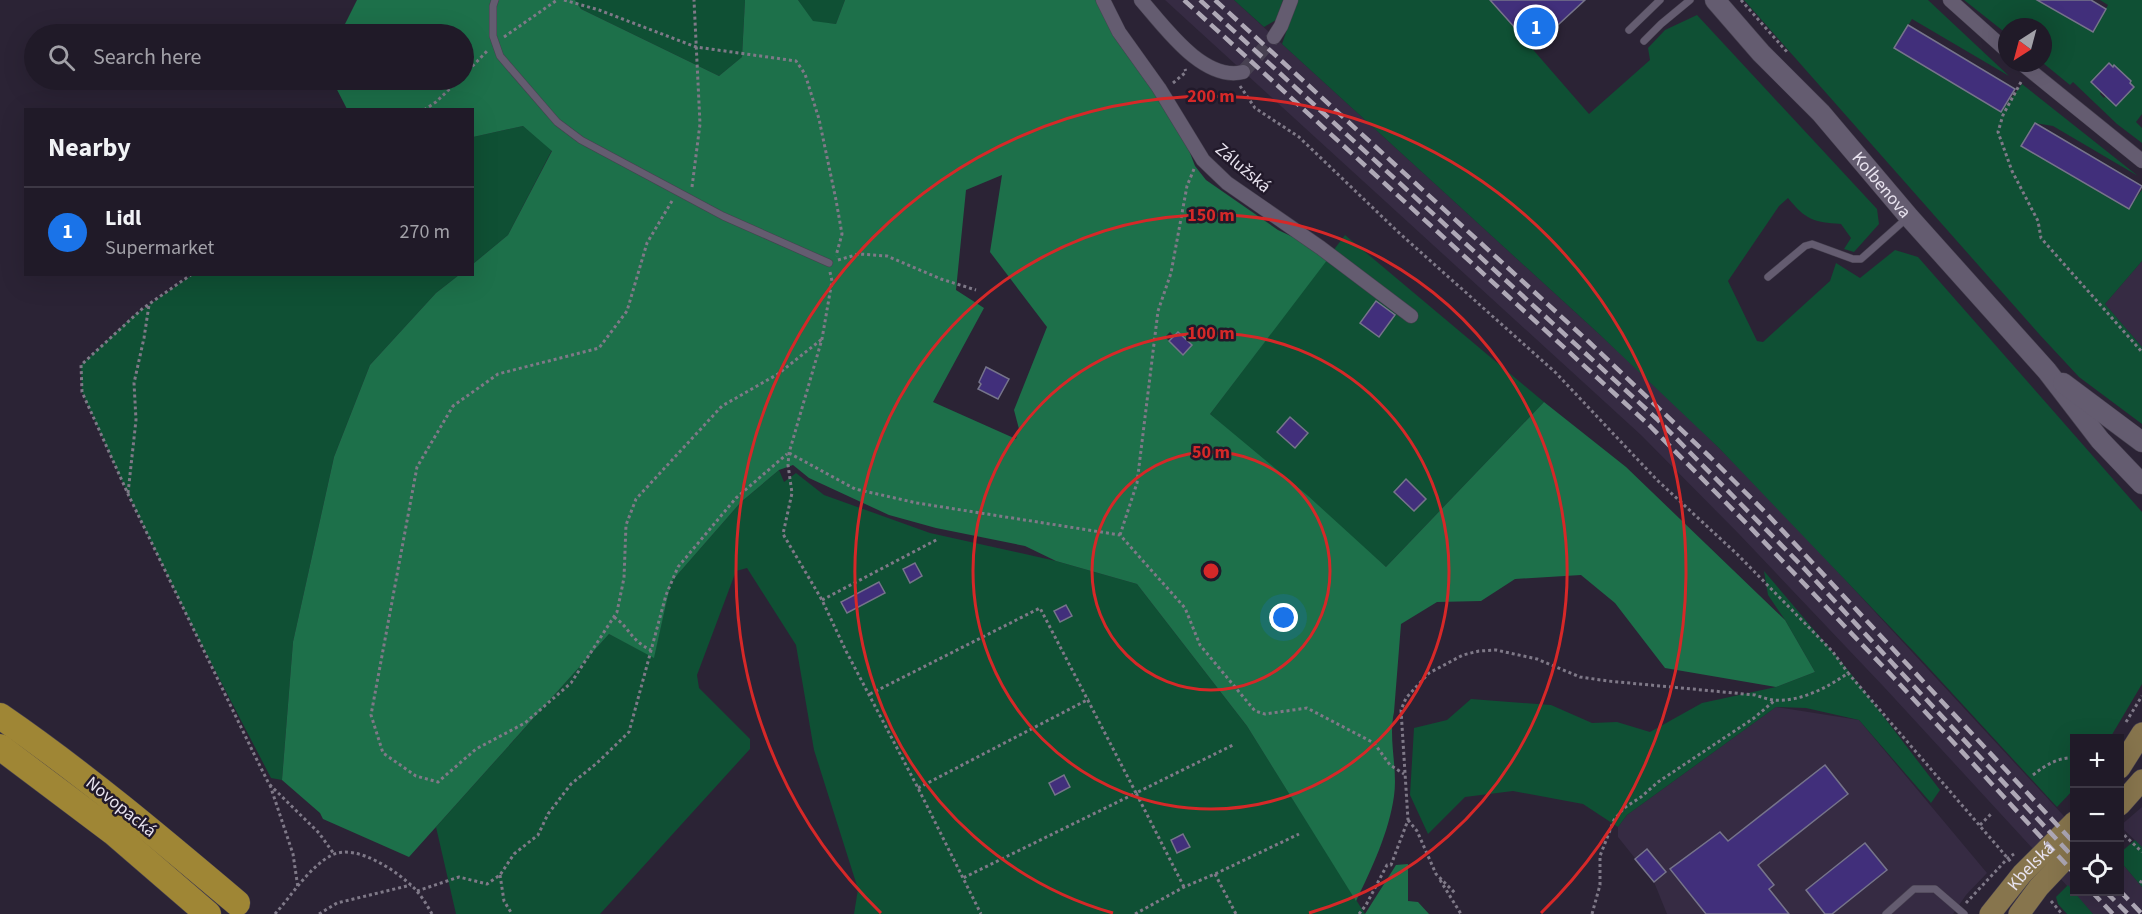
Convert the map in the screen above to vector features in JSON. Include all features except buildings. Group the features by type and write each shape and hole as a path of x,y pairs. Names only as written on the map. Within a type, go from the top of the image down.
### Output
{"highway":[{"name":"Novopacká","path":"0,716 50,750 126,809 237,903"},
{"name":"Novopacká","path":"0,747 113,832 208,914"}],"main road":[{"name":"Kolbenova","path":"1715,0 1761,53 1821,113 1909,217 2047,371 2100,440 2142,484"},
{"name":"Kolbenova","path":"2047,371 2142,442"},
{"path":"2124,756 2132,731"},
{"path":"2124,800 2142,780"},
{"name":"Kbelská","path":"1990,914 2022,874 2070,826"},
{"name":"Kbelská","path":"2019,914 2039,887 2070,854"}],"street":[{"name":"Zálužská","path":"1103,0 1119,32 1159,88 1203,160 1227,183 1321,248 1412,316"},
{"path":"1141,0 1187,52 1201,61 1238,73"},
{"path":"1274,37 1291,0"},
{"path":"1950,0 1998,43"},
{"path":"2031,72 2142,161"}],"lane":[{"path":"495,0 493,36 500,56 557,122 581,140 723,216 832,262"},
{"path":"1629,30 1660,0"},
{"path":"1644,41 1690,0"},
{"path":"1768,277 1804,246 1812,244 1853,259 1861,259 1909,217"},
{"path":"1886,914 1914,889 1935,889 1964,914"}],"path":[{"path":"474,65 495,43 557,0"},
{"path":"564,0 599,10 696,47 796,61 805,74 819,119 842,234 832,262 832,281 822,339 789,453 788,465 792,493 783,534 822,600 981,914"},
{"path":"690,199 700,124 694,0"},
{"path":"1159,88 1173,83 1186,72 1175,38"},
{"path":"2024,72 2022,81 2003,115 1998,132 2012,171 2038,221 2041,238 2142,352"},
{"path":"1238,73 1238,84 1255,108 1299,137 1396,230 1556,373 1657,480 1738,555 1833,652 1848,673 2022,874"},
{"path":"427,108 449,90"},
{"path":"1120,534 1137,483 1158,311 1171,273 1187,186 1195,166 1203,160"},
{"path":"677,192 647,243 627,311 599,348 498,374 453,406 417,467 371,715 384,753 416,776 438,782 476,749 525,723 571,683 618,612 624,578 626,525 636,498 722,406 778,374 822,339"},
{"path":"832,262 859,254 887,256 941,279 976,290"},
{"path":"189,276 149,305 81,365 82,392 128,495 269,784 293,854 298,888"},
{"path":"128,495 136,420 134,383 149,305"},
{"path":"789,453 855,489 917,503 1120,534 1185,608 1200,645 1255,711 1265,714 1307,708 1374,743 1389,765 1404,774"},
{"path":"417,891 459,877 487,884 500,874 514,854 538,836 548,813 571,784 597,764 629,732 666,595 678,567 736,498 789,453"},
{"path":"822,600 938,539"},
{"path":"870,694 1040,608 1089,699 1184,887"},
{"path":"614,617 623,623 632,638 651,650"},
{"path":"1359,914 1387,865 1391,866 1408,820 1401,710 1406,698 1429,673 1463,655 1496,650 1537,658 1580,677 1755,695 1774,700 1794,698 1830,685 1848,673"},
{"path":"2132,731 2142,696"},
{"path":"918,788 1089,699"},
{"path":"1592,914 1600,885 1600,856 1614,820 1624,808 1658,782 1754,718 1774,700"},
{"path":"963,878 1233,745"},
{"path":"2033,775 2045,766 2063,758 2070,758"},
{"path":"269,784 319,833 334,854"},
{"path":"1980,825 1992,813"},
{"path":"1408,820 1417,831 1436,874 1461,914"},
{"path":"1135,914 1184,887 1299,834"},
{"path":"2124,835 2142,852"},
{"path":"275,914 313,870 334,854 343,851 369,857 411,885 432,914"},
{"path":"500,874 504,901 513,914"},
{"path":"1215,874 1236,914"},
{"path":"1436,874 1455,893"},
{"path":"319,914 337,903 411,885"},
{"path":"2048,897 2062,914"},
{"path":"1144,909 1147,914"}],"shaded area":[{"path":"1165,0 1234,0 1673,402 1776,505 2070,823 2070,889 1884,687 1739,534 1641,435"},
{"path":"2142,261 2142,347 2105,304"},
{"path":"1776,707 1859,720 1987,873 1966,895 1953,914 1667,914 1654,882 1618,837 1618,827 1627,815"},
{"path":"2142,807 2142,847 2124,830 2124,823"},
{"path":"2124,866 2142,887 2142,914 2093,914 2076,896 2124,896"}],"green space":[{"path":"357,0 575,0 581,9 719,76 742,57 745,0 798,0 813,21 836,24 845,0 1103,0 1187,145 1195,166 1206,180 1278,230 1331,255 1210,414 1307,495 1386,567 1544,402 1626,467 1785,620 1815,672 1776,687 1665,668 1615,603 1581,575 1515,579 1481,601 1437,602 1401,624 1392,722 1395,786 1392,809 1374,863 1356,901 1247,726 1137,584 1056,561 1025,546 936,528 889,515 809,478 793,465 779,470 741,502 671,582 654,658 609,634 409,857 323,819 320,813 282,780 293,642 334,457 370,365 436,293 458,276 474,276 474,263 508,235 552,151 523,126 474,137 474,108 346,108 337,90 474,90 474,24 345,24","holes":["1002,175 990,252 1047,327 1014,410 1019,429 1016,439 933,402 984,308 956,290 966,190","1170,332 1174,336 1178,332 1192,345 1183,355 1165,337"]},
{"path":"575,0 745,0 742,57 719,76 581,9"},
{"path":"798,0 845,0 836,24 813,22"},
{"path":"1234,0 1283,0 1276,20 1264,27"},
{"path":"1297,0 1490,0 1589,114 1650,60 1648,48 1665,30 1697,15 1877,209 1879,224 1854,252 1844,249 1851,238 1841,224 1811,219 1788,198 1779,206 1728,281 1757,341 1763,342 1830,281 1836,263 1860,278 1895,250 1918,257 2142,512 2142,684 2112,734 2070,734 2070,793 2057,807 1917,655 1719,448 1598,333 1282,44"},
{"path":"1744,0 1928,0 1998,66 1998,70 1912,19 1895,48 2001,112 2022,84 2138,176 2053,126 2035,123 2021,146 2128,209 2142,190 2142,261 2105,304 2142,347 2142,424 2079,377"},
{"path":"1964,0 2037,0 2093,32 2108,5 2100,0 2142,0 2142,114 2136,122 2142,128 2142,143 2117,124 2073,82 2070,85 2052,70 2052,18 1998,18 1998,27","holes":["2109,63 2131,81 2134,87 2116,106 2106,96 2104,98 2091,82"]},
{"path":"523,126 552,150 508,235 474,263 474,137"},
{"path":"1345,235 1544,402 1386,567 1210,414"},
{"path":"191,276 458,276 436,293 370,365 334,457 293,642 282,780 271,778 194,630 128,494 82,392 81,365 133,316"},
{"path":"779,470 784,482 796,473 824,495 930,533 1056,561 1137,584 1247,726 1365,914 854,914 858,889 814,750 796,645 747,568 736,571 697,675 699,688 750,739 750,749 600,914 456,914 436,827 609,634 654,657 671,582 741,502"},
{"path":"1764,571 1848,670 1940,790 1931,803 1859,720 1806,708 1776,707 1627,815 1618,827 1583,804 1513,791 1465,797 1428,834 1410,795 1414,728 1447,720 1471,699 1551,705 1592,723 1617,722 1650,732 1702,703 1776,687 1815,672 1768,595"},
{"path":"2135,840 2142,847 2142,887 2124,866 2124,850"},
{"path":"1408,864 1408,901 1418,902 1429,914 1365,914 1396,865"},
{"path":"2068,885 2070,896 2077,896 2093,914 2067,914 2058,904 2056,897"}],"tunnel":[{"path":"1243,72 1274,37"}],"railway":[{"path":"1184,0 1650,426 1894,678 2070,869"},
{"path":"1200,0 1657,419 1801,565 2070,854"},
{"path":"1215,0 1589,342 1710,457 1767,514 2073,842"},
{"path":"2124,895 2142,914"},
{"path":"2096,896 2113,914"},
{"path":"2110,896 2128,914"}],"place":[{"name":"Lidl","path":"1536,27"}]}
